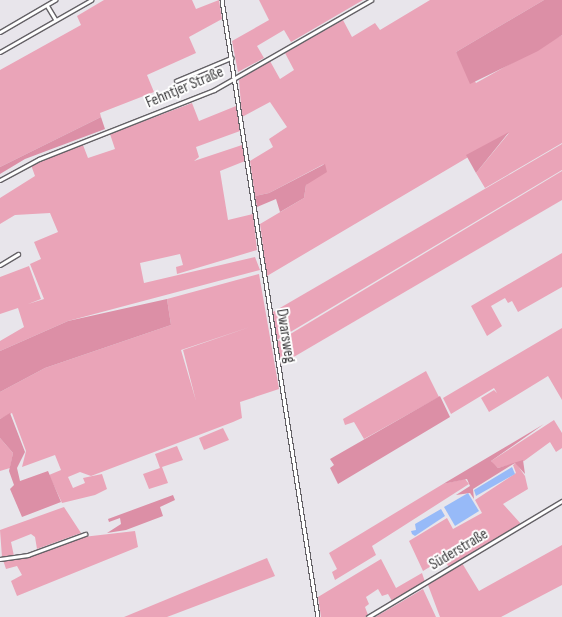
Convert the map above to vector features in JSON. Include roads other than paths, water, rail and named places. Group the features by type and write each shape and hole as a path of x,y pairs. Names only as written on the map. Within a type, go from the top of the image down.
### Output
{"street":[{"path":"0,32 55,0"},
{"path":"0,52 91,0"},
{"name":"Dwarsweg","path":"222,0 318,617"},
{"name":"Fehntjer Straße","path":"0,180 39,159 206,94 372,0"},
{"path":"47,5 56,20"},
{"path":"176,81 231,58"},
{"path":"0,265 18,254"},
{"name":"Süderstraße","path":"368,617 562,501"},
{"path":"0,559 28,555 85,534"}],"water":[{"path":"512,467 515,474 476,496 474,490"},
{"path":"468,493 479,511 455,526 444,507"},
{"path":"441,509 445,516 415,536 412,534 411,531 416,530 415,524"}]}
